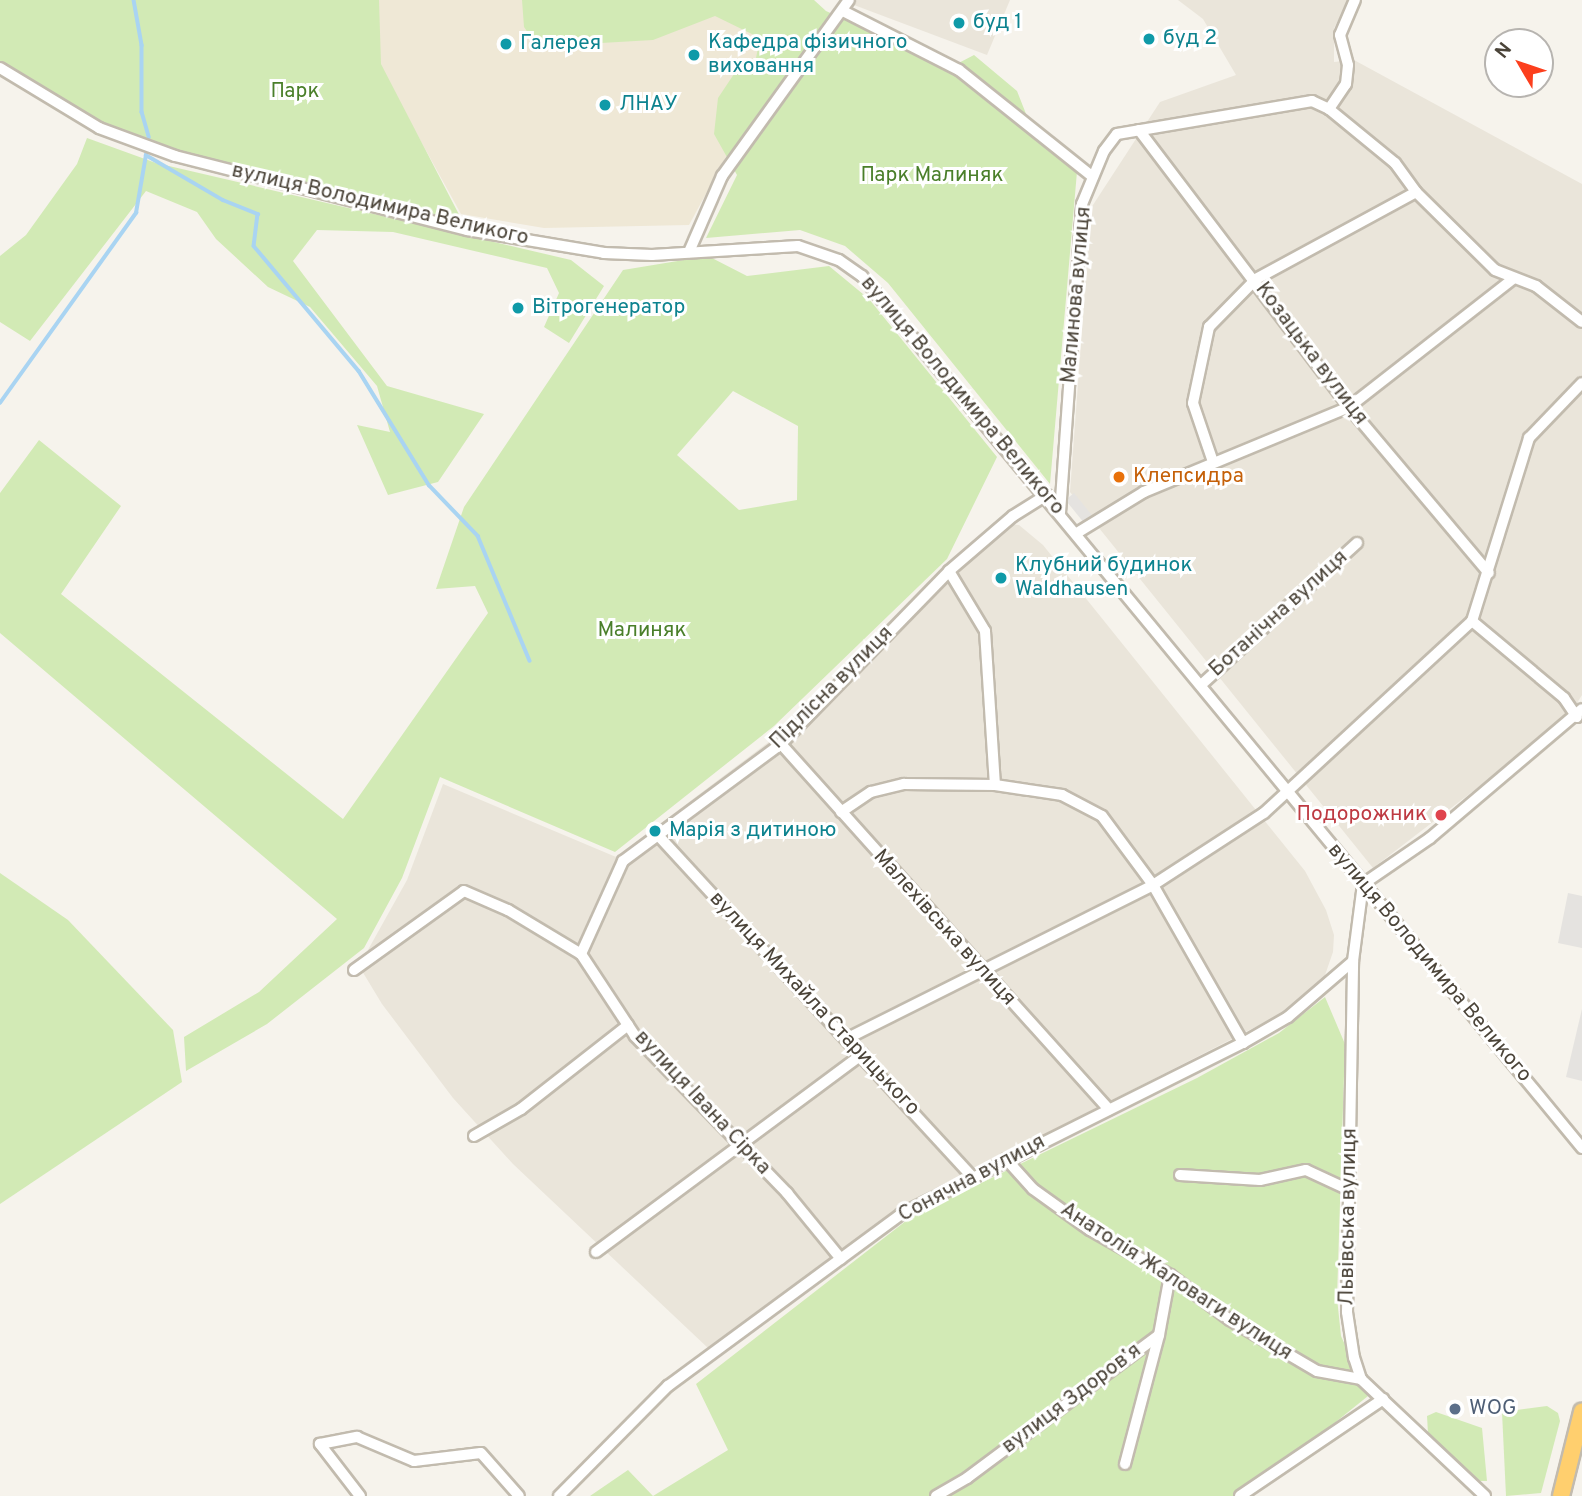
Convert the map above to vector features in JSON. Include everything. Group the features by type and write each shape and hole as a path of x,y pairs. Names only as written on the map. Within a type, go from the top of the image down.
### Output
{"highway":[{"path":"1561,1496 1582,1412"}],"street":[{"path":"689,252 722,176 849,0"},
{"path":"1355,0 1340,35 1348,65 1346,84 1329,109 1395,163 1416,192 1495,270 1536,286 1582,322"},
{"path":"843,11 959,70 1093,177"},
{"name":"вулиця Володимира Великого","path":"0,68 99,128 175,156 467,230 604,253 798,247 839,260 879,292 1582,1148"},
{"name":"Малинова вулиця","path":"1060,513 1082,204 1093,177 1117,134 1312,101 1329,109"},
{"name":"Козацька вулиця","path":"1139,130 1256,279 1349,407 1489,573"},
{"path":"1213,462 1194,403 1209,327 1256,279 1416,192"},
{"path":"1077,533 1144,492 1349,407 1513,279"},
{"path":"848,1038 1153,885 1264,813 1472,621 1530,438 1582,383"},
{"name":"Підлісна вулиця","path":"581,954 623,862 656,833 780,744 949,571 1013,516 1047,495"},
{"name":"Ботанічна вулиця","path":"1201,685 1357,543"},
{"path":"949,571 985,631 995,785"},
{"path":"1363,884 1430,838 1579,713 1472,621"},
{"name":"Малехівська вулиця","path":"780,744 982,972 1109,1110"},
{"path":"841,812 871,792 904,784 995,785 1062,795 1102,816 1153,885 1243,1043"},
{"name":"вулиця Михайла Старицького","path":"656,833 863,1054 971,1176"},
{"name":"Львівська вулиця","path":"1361,1379 1346,1312 1353,961 1363,884"},
{"name":"вулиця Івана Сірка","path":"354,970 464,891 508,910 581,954 628,1025 741,1146 841,1259"},
{"name":"Сонячна вулиця","path":"559,1496 668,1386 901,1214 971,1176 1243,1043 1288,1017 1353,961"},
{"path":"474,1136 521,1109 628,1025"},
{"path":"596,1252 863,1054"},
{"name":"Анатолія Жаловаги вулиця","path":"1006,1159 1033,1189 1090,1230 1170,1275 1230,1320 1317,1371 1361,1379"},
{"path":"1180,1175 1260,1180 1306,1170 1349,1189"},
{"name":"вулиця Здоровʼя","path":"936,1496 967,1478 1159,1335 1170,1275"},
{"path":"1125,1464 1159,1335"},
{"path":"1361,1379 1485,1496"},
{"path":"1240,1496 1383,1399"},
{"path":"360,1496 320,1444 358,1437 414,1461 481,1453 519,1496"}],"shaded area":[{"path":"352,0 811,0 689,225 544,228 461,214 376,60"},
{"path":"855,0 1010,0 987,55 854,5"},
{"path":"1178,0 1349,0 1334,28 1334,62 1354,60 1582,184 1582,695 1567,719 1373,868 1070,492 1091,208 1160,102 1236,75 1203,19"},
{"path":"1074,493 1092,515 1083,522 1065,500"},
{"path":"994,522 1019,525 1043,545 1305,871 1326,910 1334,935 1333,952 1324,978 1285,1012 898,1209 708,1348 513,1164 453,1098 382,1004 359,966 407,880 443,784 616,857 774,738"},
{"path":"1568,893 1582,896 1582,948 1558,943"},
{"path":"1582,1009 1582,1081 1566,1077"}],"green space":[{"name":"Парк","path":"0,0 379,0 381,64 467,230 175,156 99,128 0,68"},
{"name":"Парк Малиняк","path":"522,0 814,0 826,11 951,67 974,55 1017,91 1030,124 1078,160 1050,484 888,283 845,246 800,230 706,238 737,175 714,134 718,98 734,74 755,63 760,38 715,16 653,40 549,46 533,40 524,27"},
{"path":"87,138 156,163 571,260 604,286 569,343 544,327 559,293 547,268 393,232 317,230 293,261 387,386 484,414 438,482 388,495 357,425 390,432 377,386 310,307 268,287 216,239 197,212 146,191 30,341 0,322 0,256 26,235 77,164"},
{"name":"Малиняк","path":"708,256 747,276 829,266 869,299 997,457 947,559 774,726 615,852 440,777 402,878 364,948 267,1024 186,1071 184,1037 259,992 337,919 0,633 0,493 39,440 121,506 61,594 343,819 488,613 475,586 436,589 464,507 623,270","holes":["733,391 798,426 797,500 739,510 677,455"]},
{"path":"0,873 68,920 173,1030 182,1082 0,1204"},
{"path":"1325,997 1345,1044 1337,1298 1341,1336 1368,1396 1244,1496 653,1496 728,1450 696,1384 911,1217 1197,1078 1279,1033"},
{"path":"1547,1406 1558,1413 1560,1421 1541,1493 1506,1496 1502,1412"},
{"path":"1436,1412 1482,1428 1487,1481 1480,1481 1428,1433 1427,1416"},
{"path":"628,1470 653,1496 590,1496"}],"waterway":[{"path":"134,0 142,45 142,112 149,137"},
{"path":"0,403 136,213 146,155 223,200 258,214 254,246 359,371 429,485 478,536 530,661"}],"place":[{"name":"буд 1","path":"959,23"},
{"name":"буд 2","path":"1149,39"},
{"name":"Галерея","path":"506,44"},
{"name":"Кафедра фізичного виховання","path":"694,55"},
{"name":"ЛНАУ","path":"605,105"},
{"name":"Вітрогенератор","path":"518,308"},
{"name":"Клепсидра","path":"1119,477"},
{"name":"Клубний будинок Waldhausen","path":"1001,578"},
{"name":"Подорожник","path":"1441,815"},
{"name":"Марія з дитиною","path":"655,831"},
{"name":"WOG","path":"1455,1409"}]}
